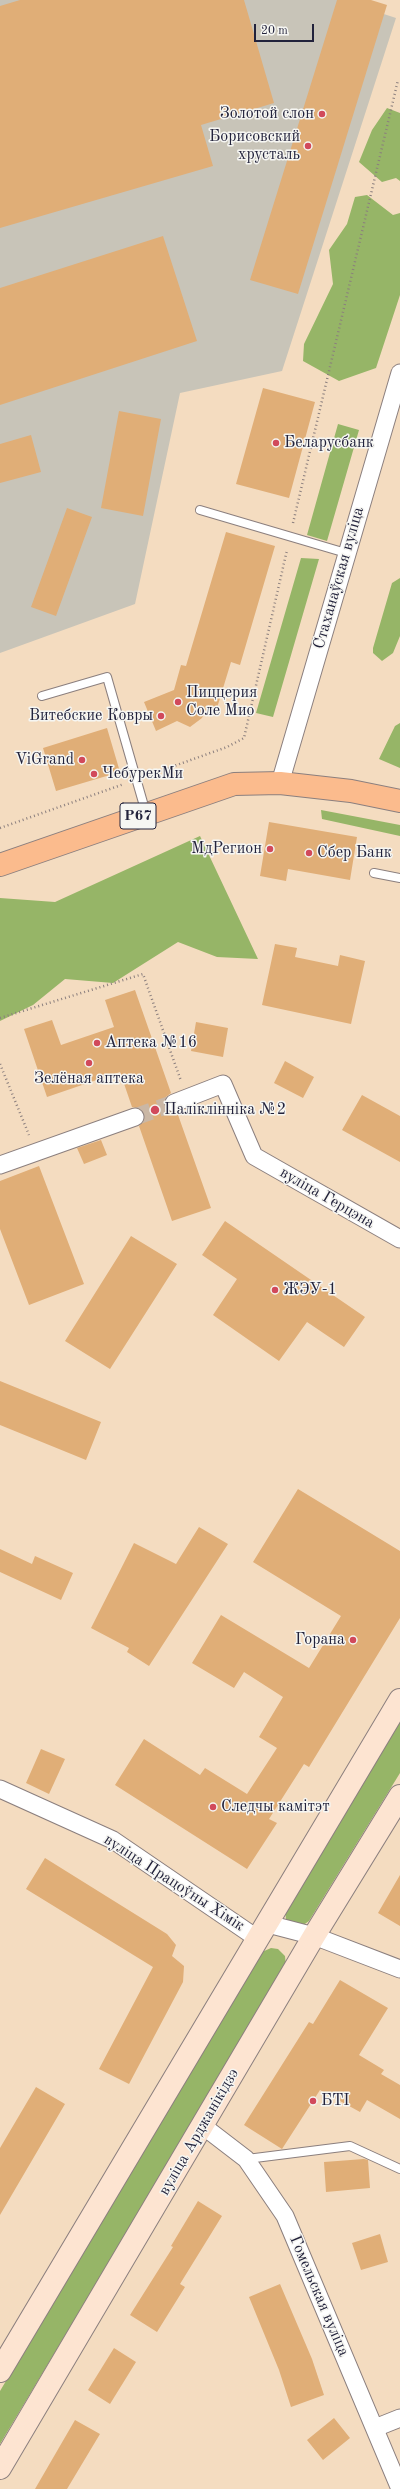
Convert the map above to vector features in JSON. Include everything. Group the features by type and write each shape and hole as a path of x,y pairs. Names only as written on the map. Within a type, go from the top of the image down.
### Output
{"main road":[{"name":"Р67","path":"0,865 234,784 280,783 351,791 400,802"},
{"path":"0,2371 400,1700"},
{"name":"вуліца Арджанікідзэ","path":"0,2468 314,1936 400,1796"}],"street":[{"name":"Стаханаўская вуліца","path":"280,783 346,553 400,373"},
{"name":"вуліца Герцэна","path":"181,1100 224,1084 254,1156 400,1239"},
{"path":"0,1165 135,1117"},
{"name":"вуліца Працоўны Хімік","path":"0,1789 113,1840 263,1931 314,1936 400,1969"},
{"name":"Гомельская вуліца","path":"203,2126 246,2160 285,2216 400,2489"},
{"path":"375,2428 400,2418"}],"lane":[{"path":"200,510 346,553"},
{"path":"42,696 107,677 146,814"},
{"path":"374,873 400,878"},
{"path":"246,2160 350,2146 400,2169"}],"path":[{"path":"0,1018 143,974 181,1100"},
{"path":"0,1064 36,1152"}],"shaded area":[{"path":"0,0 341,0 396,18 282,371 180,393 135,604 0,653"}],"green space":[{"path":"387,108 400,113 400,181 396,178 382,182 359,162 372,130"},
{"path":"367,195 393,215 400,213 400,295 376,368 339,381 303,361 304,344 333,284 329,250 347,224 355,197"},
{"path":"338,424 359,430 327,541 307,535"},
{"path":"301,558 319,559 273,717 256,713"},
{"path":"400,578 400,636 393,653 382,661 373,653 373,648 392,583"},
{"path":"400,723 400,768 379,759 395,726"},
{"path":"321,810 400,825 400,836 322,819"},
{"path":"200,836 258,959 217,957 178,942 113,983 65,979 33,1005 0,1021 0,898 55,902"},
{"path":"400,1720 400,1773 309,1921 302,1926 292,1924 286,1919 285,1911"},
{"path":"271,1948 278,1949 285,1956 286,1967 0,2444 0,2391 262,1952"}],"building":[{"path":"20,0 244,0 274,103 201,125 213,166 0,228 0,6"},
{"path":"337,0 371,0 387,5 298,294 250,280"},
{"path":"163,236 197,341 0,405 0,288"},
{"name":"Беларусбанк","path":"263,388 315,402 289,498 236,484"},
{"path":"119,411 161,419 143,516 101,508"},
{"path":"31,435 41,472 0,483 0,444"},
{"path":"67,508 92,517 56,616 31,607"},
{"path":"226,532 275,546 240,665 231,662 217,708 208,705 202,718 190,727 177,721 156,731 144,702 174,690 181,665 186,666"},
{"name":"ViGrand","path":"107,728 120,772 56,791 43,748"},
{"name":"Сбер Банк","path":"269,822 357,837 350,880 288,869 286,881 260,876"},
{"path":"275,944 297,948 295,957 338,966 340,955 365,961 351,1024 262,1005"},
{"name":"Паліклінніка №2","path":"135,990 171,1093 166,1097 165,1106 168,1111 177,1112 211,1208 172,1221 139,1126 145,1119 144,1114 141,1109 132,1107 120,1072 47,1097 24,1029 52,1020 61,1045 114,1027 105,1000"},
{"path":"196,1022 228,1028 223,1057 191,1051"},
{"path":"285,1061 314,1077 303,1098 274,1083"},
{"path":"362,1095 400,1116 400,1162 342,1130"},
{"path":"101,1140 107,1155 84,1164 77,1148"},
{"path":"39,1166 84,1284 29,1305 0,1229 0,1181"},
{"path":"225,1221 365,1317 344,1347 307,1322 279,1361 213,1315 237,1279 202,1255"},
{"path":"131,1236 177,1264 110,1369 65,1341"},
{"path":"0,1381 101,1422 86,1460 0,1425"},
{"path":"298,1489 400,1551 400,1618 309,1767 304,1764 269,1819 277,1823 247,1869 115,1785 144,1739 200,1775 205,1768 247,1794 277,1748 259,1737 283,1697 244,1672 234,1688 192,1663 221,1615 309,1668 341,1616 253,1562"},
{"path":"199,1527 228,1544 149,1666 127,1652 129,1648 91,1628 134,1543 176,1564"},
{"path":"0,1549 32,1564 35,1556 73,1573 61,1600 0,1572"},
{"path":"41,1749 65,1759 49,1794 26,1783"},
{"path":"45,1858 167,1934 176,1945 172,1956 184,1966 183,1982 129,2084 99,2069 153,1967 26,1889"},
{"path":"400,1875 400,1926 378,1913"},
{"path":"340,1980 388,2008 359,2055 384,2070 381,2074 400,2085 400,2119 367,2100 360,2112 320,2090 282,2149 244,2125 309,2022 313,2024"},
{"path":"36,2087 65,2104 0,2215 0,2148"},
{"path":"368,2160 370,2188 326,2192 324,2162"},
{"path":"198,2201 222,2216 180,2284 185,2287 157,2332 130,2315 173,2247 171,2246"},
{"path":"380,2234 388,2262 361,2270 352,2243"},
{"path":"280,2284 312,2359 324,2395 291,2407 279,2370 249,2297"},
{"path":"114,2348 136,2362 110,2404 88,2390"},
{"path":"334,2418 350,2438 323,2460 307,2440"},
{"path":"75,2420 100,2434 67,2489 35,2489"}],"tunnel":[{"path":"135,1117 174,1103"}],"place":[{"name":"Золотой слон","path":"322,114"},
{"name":"Борисовский хрусталь","path":"308,146"},
{"name":"Беларусбанк","path":"276,443"},
{"name":"Пиццерия Соле Мио","path":"178,702"},
{"name":"Витебские Ковры","path":"161,716"},
{"name":"ViGrand","path":"82,760"},
{"name":"ЧебурекМи","path":"94,774"},
{"name":"МдРегион","path":"270,849"},
{"name":"Сбер Банк","path":"309,853"},
{"name":"Аптека №16","path":"97,1043"},
{"name":"Зелёная аптека","path":"89,1063"},
{"name":"Паліклінніка №2","path":"155,1110"},
{"name":"ЖЭУ-1","path":"275,1290"},
{"name":"Горана","path":"353,1640"},
{"name":"Следчы камітэт","path":"213,1807"},
{"name":"БТІ","path":"313,2101"}]}
